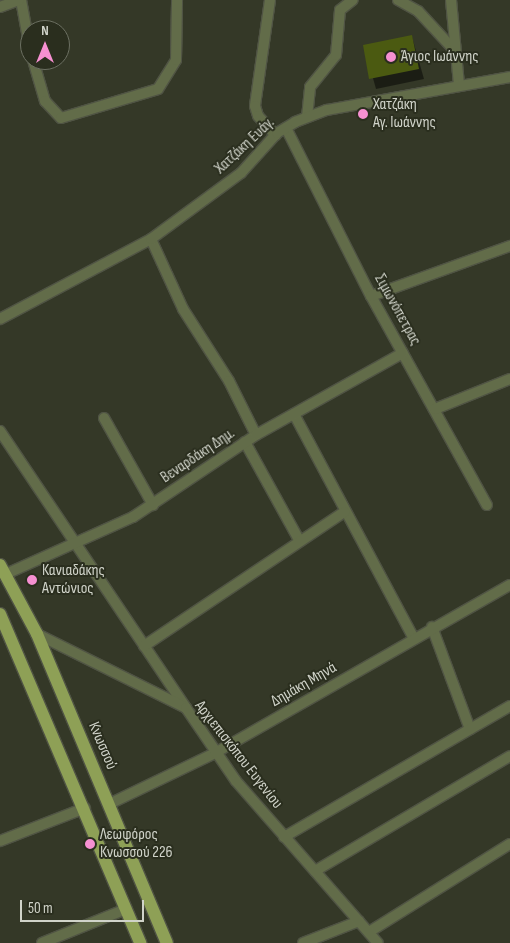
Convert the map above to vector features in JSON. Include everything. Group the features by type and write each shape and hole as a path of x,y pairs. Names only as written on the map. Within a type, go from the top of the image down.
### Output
{"main road":[{"name":"Κνωσσού","path":"3,570 37,634 167,943"},
{"path":"0,614 85,808 140,943"}],"street":[{"path":"0,7 20,0 24,20"},
{"path":"36,70 45,101 60,118 158,89 176,60 177,0"},
{"path":"270,0 255,106 258,116 276,135"},
{"path":"307,117 310,87 336,55 340,10 353,0"},
{"path":"398,0 418,11 455,51"},
{"path":"450,0 459,85"},
{"name":"Χατζάκη Ευάγ.","path":"0,319 98,271 151,240 241,173 276,135 307,117 510,76"},
{"name":"Σιμωνόπετρας","path":"286,128 371,296 487,505"},
{"path":"151,240 183,308 229,381 256,435"},
{"path":"371,296 510,246"},
{"name":"Βεναρδάκη Δημ.","path":"3,570 76,546 153,505 256,435 403,353"},
{"path":"435,409 510,379"},
{"path":"294,414 344,512 414,639"},
{"path":"104,418 153,505"},
{"path":"0,431 186,708"},
{"path":"245,442 299,540"},
{"path":"144,646 299,540 344,512"},
{"name":"Δημάκη Μηνά","path":"109,804 215,753 432,627 510,585"},
{"path":"432,627 470,729"},
{"name":"Αρχιεπισκόπου Ευγενίου","path":"37,634 186,708 215,753 314,871 378,943"},
{"path":"284,836 510,706"},
{"path":"314,871 510,756"},
{"path":"0,841 85,808"},
{"path":"369,932 510,844"},
{"path":"42,943 126,909"},
{"path":"303,943 359,921"}],"building":[{"name":"Άγιος Ιωάννης","path":"412,35 419,69 369,79 363,45"}],"place":[{"name":"Άγιος Ιωάννης","path":"391,57"},
{"name":"Χατζάκη Αγ. Ιωάννης","path":"363,114"},
{"name":"Κανιαδάκης Αντώνιος","path":"32,580"},
{"name":"Λεωφόρος Κνωσσού 226","path":"90,844"}]}
